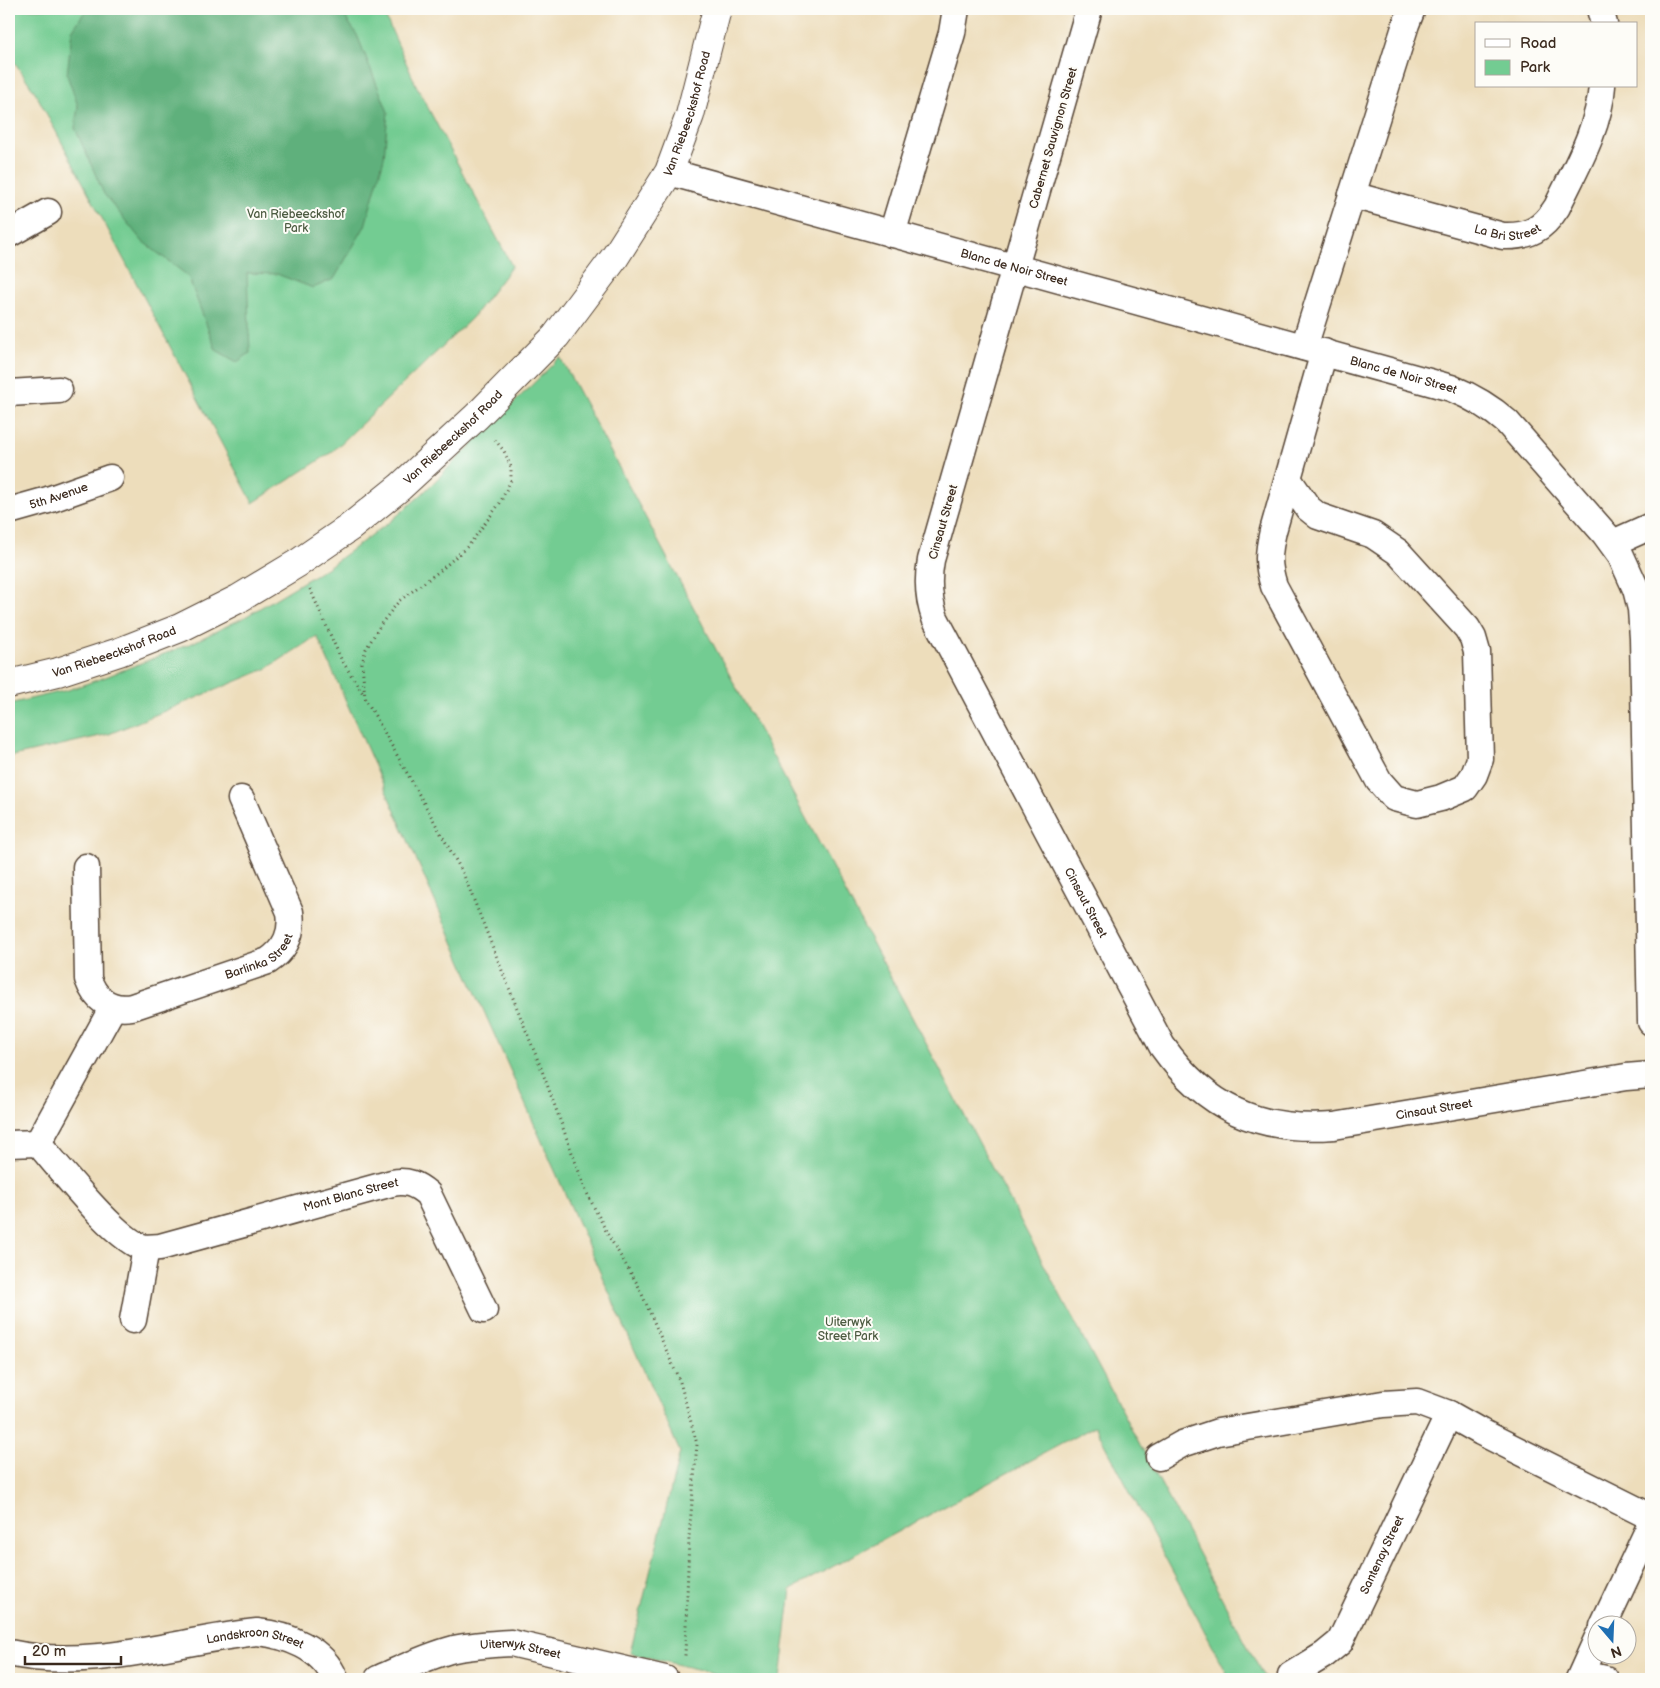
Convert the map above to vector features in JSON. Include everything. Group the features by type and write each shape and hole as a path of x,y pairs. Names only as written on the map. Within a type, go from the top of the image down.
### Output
{"street":[{"name":"Van Riebeeckshof Road","path":"9,684 58,672 119,652 180,628 238,599 298,563 349,528 400,487 477,416 556,336 615,257 669,172 690,115 717,9"},
{"path":"892,234 952,33 956,9"},
{"name":"Cabernet Sauvignon Street","path":"1016,267 1090,9"},
{"path":"1288,480 1308,508 1318,516 1373,535 1398,552 1467,628 1478,652 1480,759 1474,775 1465,788 1441,798 1417,804 1394,798 1379,781 1274,586 1269,570 1268,552 1288,480 1314,350 1352,195 1412,9"},
{"path":"1600,9 1603,22"},
{"name":"La Bri Street","path":"1352,195 1503,236 1518,236 1532,232 1543,226 1558,207 1590,135 1602,97 1602,88"},
{"name":"Blanc de Noir Street","path":"669,172 1451,388 1473,397 1491,408 1507,422 1612,543 1629,570 1636,589 1641,609 1644,638 1651,1022"},
{"path":"9,234 48,212"},
{"name":"Cinsaut Street","path":"1016,267 932,560 928,588 930,604 935,618 1125,977 1162,1046 1176,1065 1192,1083 1231,1110 1256,1120 1282,1126 1308,1128 1334,1126 1626,1077 1651,1075"},
{"path":"9,393 59,390"},
{"name":"5th Avenue","path":"9,511 48,500 110,478"},
{"path":"1612,543 1651,526"},
{"name":"Barlinka Street","path":"113,1007 132,1008 268,961 276,956 287,942 292,923 290,912 241,799"},
{"path":"38,1143 113,1007 96,996 88,979 86,867"},
{"path":"9,1144 38,1143"},
{"path":"38,1143 96,1210 128,1240 146,1248 133,1320"},
{"name":"Mont Blanc Street","path":"146,1248 160,1246 400,1181 411,1182 428,1194 484,1310"},
{"path":"1160,1457 1182,1444 1218,1432 1383,1404 1417,1402 1449,1414 1651,1517"},
{"name":"Santenay Street","path":"1291,1675 1324,1655 1340,1642 1449,1414"},
{"path":"1608,1616 1651,1524"},
{"name":"Landskroon Street","path":"9,1653 26,1657 75,1660 257,1632 291,1638 308,1648 322,1660 335,1679"},
{"name":"Uiterwyk Street","path":"378,1679 424,1659 454,1649 512,1642 665,1679"}],"path":[{"path":"365,698 362,663 366,649 381,624 399,601 442,570 469,545 500,503 511,480 511,467 504,451 477,416"},
{"path":"298,563 340,658 365,698 462,873 541,1068 586,1191 608,1235 638,1285 680,1382 697,1444 689,1537 684,1660"}],"green space":[{"name":"Van Riebeeckshof Park","path":"9,9 382,9 417,87 512,266 472,318 332,452 253,503 35,92 9,54"},
{"path":"90,9 340,9 357,35 388,112 384,158 365,226 334,279 313,288 277,274 247,273 250,353 237,362 216,350 188,276 142,241 104,194 75,128 78,106 67,75 72,31 83,14"},
{"name":"Uiterwyk Street Park","path":"560,357 1265,1679 1230,1679 1095,1426 791,1589 780,1679 738,1679 630,1653 680,1452 317,636 266,669 109,734 9,757 9,704 68,690 192,643 245,617 328,567 391,521 421,495"}]}
